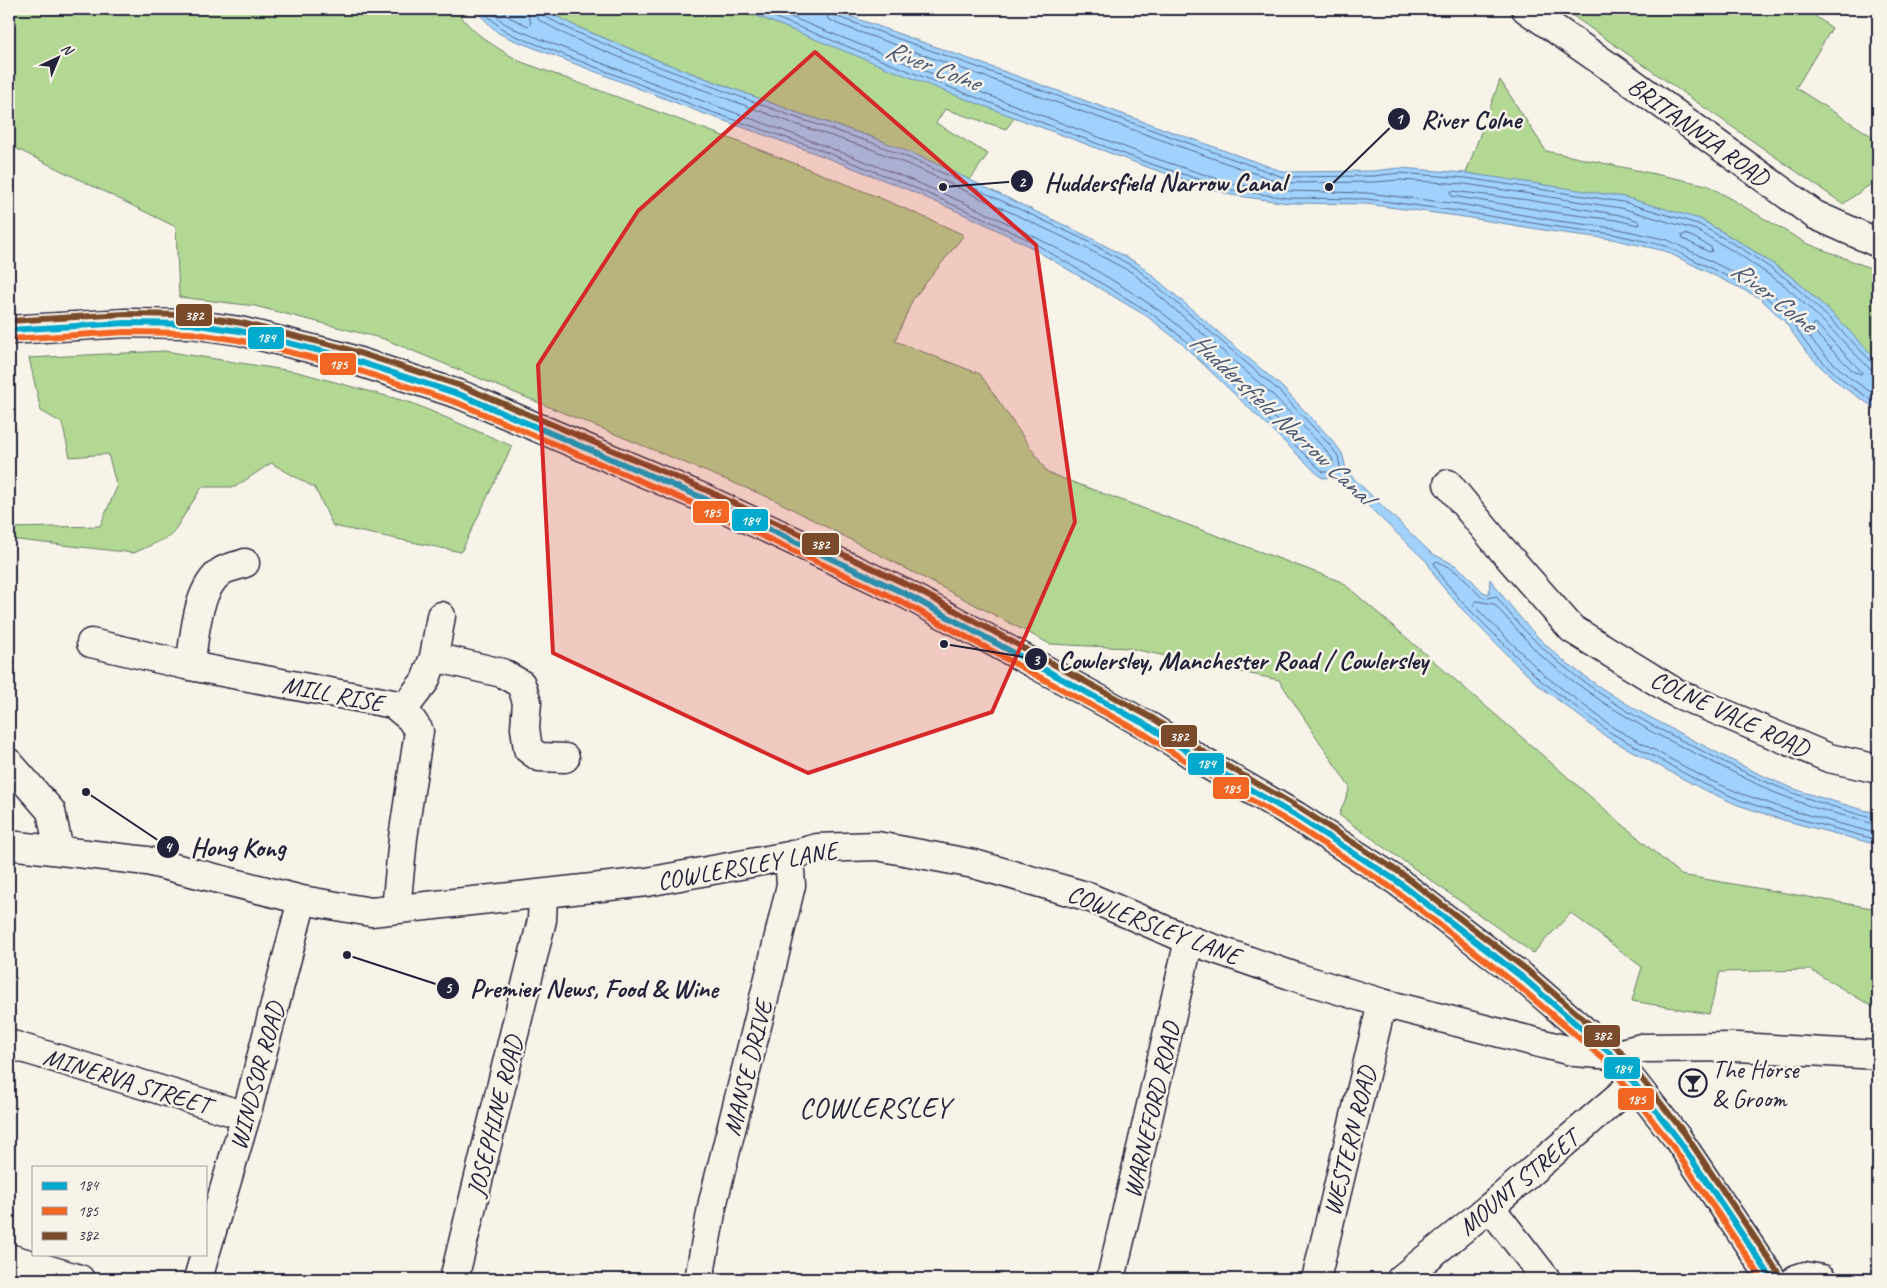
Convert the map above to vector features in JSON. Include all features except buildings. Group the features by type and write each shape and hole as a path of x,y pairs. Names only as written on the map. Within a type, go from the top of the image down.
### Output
{"street":[{"name":"BRITANNIA ROAD","path":"1526,9 1626,78 1815,215 1878,243"},
{"path":"9,330 126,323 191,324 240,331 341,356 461,395 703,498 906,594 1150,728 1205,763 1296,816 1397,881 1522,977 1612,1055 1678,1139 1772,1279"},
{"name":"COLNE VALE ROAD","path":"1448,484 1499,546 1572,629 1676,694 1829,758 1878,769"},
{"path":"190,666 202,597 223,570 244,563"},
{"path":"402,711 425,681 434,657 441,616"},
{"name":"MILL RISE","path":"91,643 190,666 393,704 402,711 410,718 419,731 403,838 396,909"},
{"path":"434,657 502,673 521,684 527,702 525,728 528,748 539,757 566,758"},
{"path":"9,763 50,811 59,851"},
{"name":"COWLERSLEY LANE","path":"9,845 147,862 302,900 371,912 647,882 789,856 817,848 877,846 974,864 1086,896 1189,940 1296,977 1382,1003 1575,1052 1612,1055 1641,1048 1738,1047 1878,1055"},
{"name":"MANSE DRIVE","path":"699,1279 713,1202 772,970 790,885 789,856"},
{"name":"JOSEPHINE ROAD","path":"454,1279 542,920 543,894"},
{"name":"WINDSOR ROAD","path":"208,1246 246,1116 302,900"},
{"name":"WARNEFORD ROAD","path":"1112,1279 1189,940"},
{"name":"WESTERN ROAD","path":"1316,1279 1382,1003"},
{"name":"MINERVA STREET","path":"9,1044 246,1116"},
{"name":"MOUNT STREET","path":"1401,1279 1490,1207 1634,1083"},
{"path":"1490,1207 1546,1279"},
{"name":"WINDSOR ROAD","path":"198,1279 205,1256"},
{"path":"9,1258 80,1279"},
{"path":"1796,1279 1805,1276 1822,1279"}],"highlighted area":[{"path":"815,52 1036,245 1075,522 992,712 808,773 553,653 538,365 638,211"}],"green space":[{"path":"9,9 456,9 476,32 492,45 519,61 799,165 964,235 913,299 895,341 980,374 1048,473 1342,582 1681,875 1878,909 1878,1010 1811,970 1720,972 1709,1014 1632,1001 1642,967 1571,913 1533,953 1339,815 1350,788 1279,680 1128,648 1050,644 775,500 384,339 255,306 179,297 176,227 9,145"},
{"path":"543,9 740,9 1015,117 1006,129 945,109 936,123 988,154 970,180 875,138 798,113 662,62 575,26"},
{"path":"1563,9 1805,9 1832,28 1796,88 1878,140 1878,179 1843,204"},
{"path":"1500,80 1546,151 1707,185 1806,243 1878,271 1878,362 1834,315 1791,276 1743,244 1700,219 1466,173"},
{"path":"164,351 298,372 412,403 512,446 461,552 333,526 315,488 271,463 235,487 202,487 171,536 134,553 9,539 9,528 100,526 117,487 108,454 70,457 62,423 41,411 29,358"}],"water":[{"path":"474,9 543,9 575,26 662,62 798,113 875,138 924,158 1087,236 1139,264 1281,386 1333,441 1342,453 1347,472 1431,553 1455,565 1483,592 1489,594 1490,579 1531,629 1562,659 1597,685 1633,707 1755,772 1802,792 1878,814 1878,845 1783,820 1738,805 1702,789 1608,738 1537,684 1513,661 1459,606 1438,581 1427,562 1341,480 1334,477 1322,478 1181,343 1148,317 1027,245 979,221 904,188 812,152 702,113 511,39 498,33"},
{"path":"740,9 830,9 1284,172 1373,171 1399,168 1466,173 1624,197 1700,219 1743,244 1791,276 1834,315 1873,356 1878,362 1878,410 1843,387 1821,367 1804,349 1785,322 1760,298 1665,251 1612,239 1366,204 1288,203 1231,195 1147,167 939,89"}],"transit line":[{"name":"382","path":"9,321 125,314 192,315 242,323 344,348 464,387 706,490 910,586 1154,719 1210,756 1301,809 1402,874 1527,970 1619,1050 1685,1134 1779,1274"},
{"name":"184","path":"9,330 126,323 191,324 240,331 341,356 461,395 703,498 906,594 1150,727 1205,763 1296,816 1397,881 1522,977 1612,1055 1678,1139 1772,1279"},
{"name":"185","path":"10,339 126,332 190,333 238,340 339,364 458,403 699,506 902,602 1146,735 1201,771 1291,823 1392,888 1516,984 1606,1061 1671,1144 1762,1279"}],"place":[{"name":"Huddersfield Narrow Canal","path":"943,187"},
{"name":"River Colne","path":"1329,187"},
{"name":"Cowlersley, Manchester Road / Cowlersley","path":"944,644"},
{"name":"Hong Kong","path":"86,792"},
{"name":"Premier News, Food & Wine","path":"347,955"},
{"name":"The Horse & Groom","path":"1693,1083"}],"district":[{"name":"COWLERSLEY","path":"875,1107"}]}
